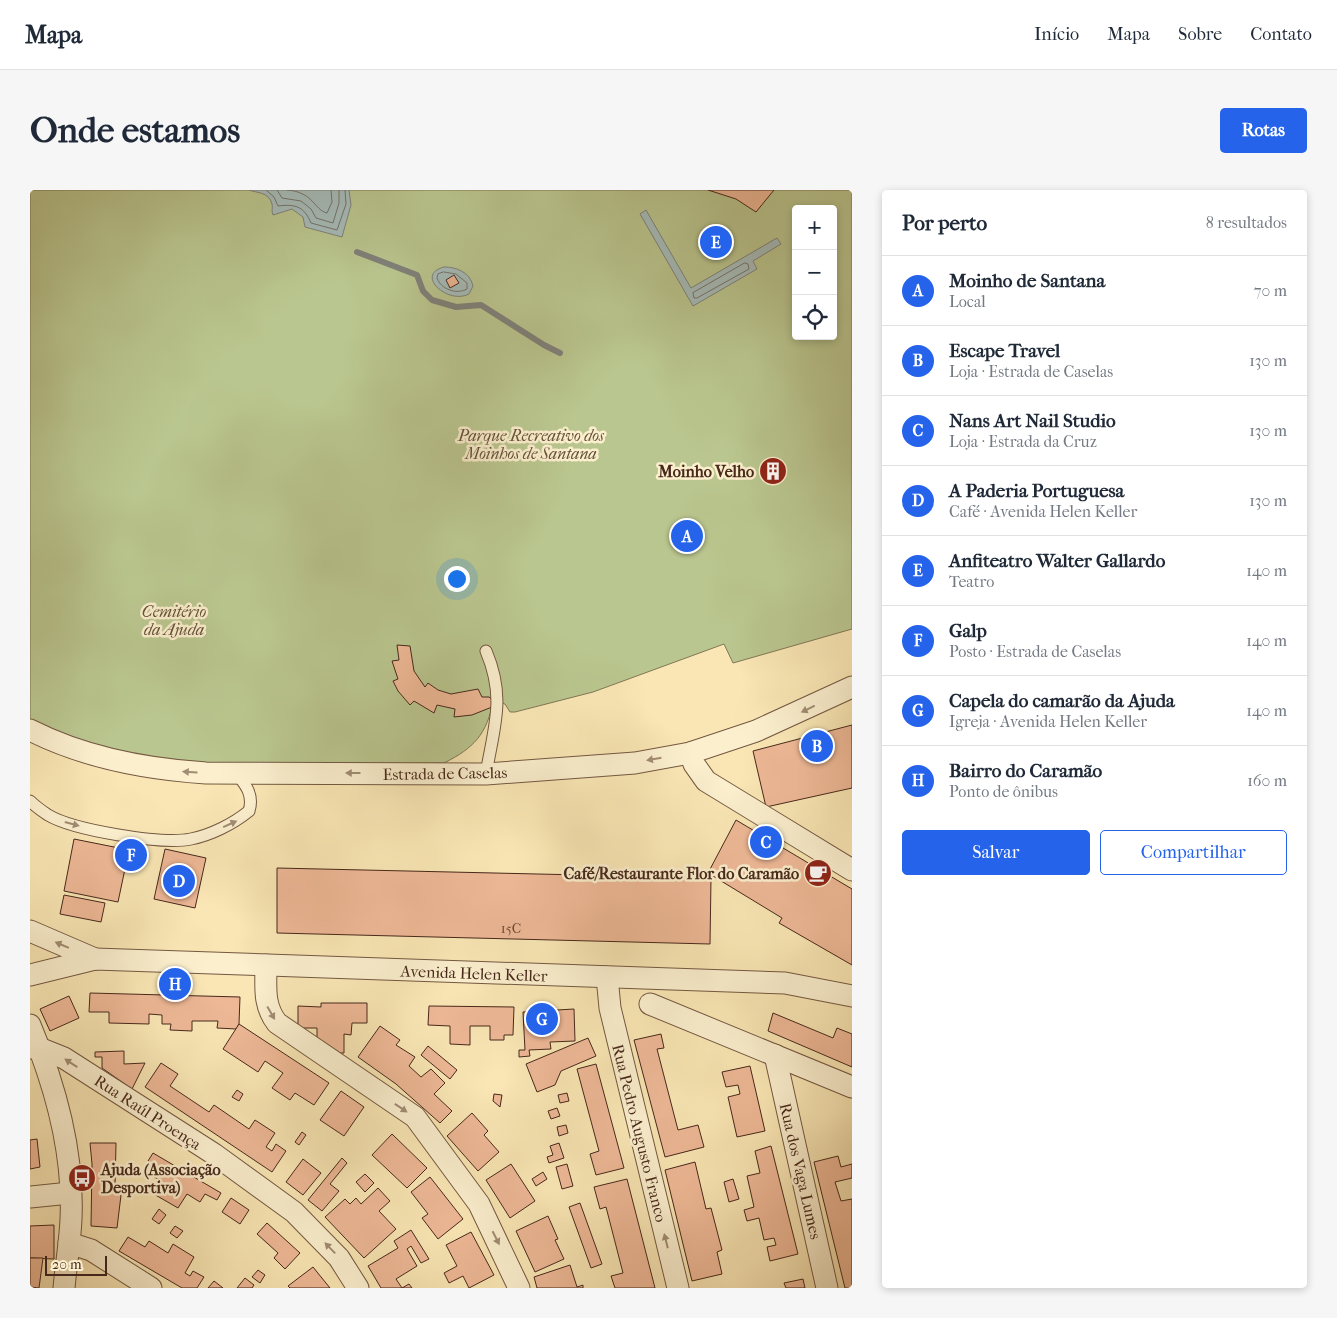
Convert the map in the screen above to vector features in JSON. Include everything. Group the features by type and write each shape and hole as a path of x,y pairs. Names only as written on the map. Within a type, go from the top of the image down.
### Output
{"street":[{"name":"Estrada de Caselas","path":"30,730 54,742 90,755 170,771 486,774 635,763 690,752 764,728 852,687"},
{"path":"690,752 696,769 706,782 852,870"},
{"name":"Avenida Helen Keller","path":"30,931 95,959"},
{"name":"Avenida Helen Keller","path":"30,975 95,959 785,983 852,996"},
{"path":"266,965 265,1002 270,1014 277,1023 416,1117 479,1204 519,1288"},
{"name":"Rua Pedro Augusto Franco","path":"607,977 610,1008 678,1288"},
{"path":"650,1004 852,1087"},
{"path":"30,1025 35,1048 60,1112 70,1193 69,1243 64,1288"},
{"name":"Rua Raúl Proença","path":"35,1048 64,1058 214,1154 294,1212 339,1258 358,1288"},
{"name":"Rua dos Vaga Lumes","path":"775,1054 827,1288"},
{"path":"30,1197 70,1193"},
{"path":"69,1243 91,1250 151,1288"}],"lane":[{"path":"486,651 496,674 498,702 486,774"},
{"path":"30,801 48,815 69,824 147,840 192,839 235,822 249,811 251,796 248,787 236,773"}],"green space":[{"name":"Parque Recreativo dos Moinhos de Santana","path":"30,190 852,190 852,629 733,663 724,644 593,692 515,712 510,712 505,704 493,701 487,722 478,739 463,752 444,763 159,765 30,724"}],"water":[{"path":"249,190 349,190 351,205 342,237 305,227 303,217 292,209 273,215 272,204 268,197"},
{"path":"646,210 691,288 777,238 781,244 753,261 757,269 693,306 640,214"},
{"path":"444,267 458,269 469,277 473,286 469,294 452,296 437,288 432,276 436,271"}],"building":[{"path":"708,190 774,190 756,212 736,199"},
{"path":"454,275 459,283 450,288 446,280"},
{"name":"Moinho Velho","path":"773,460 781,463 784,471 781,479 773,482 765,479 762,471 765,463"},
{"path":"687,525 695,528 698,536 695,544 687,547 679,544 676,536 679,528"},
{"path":"397,645 410,646 414,671 425,687 428,683 438,690 451,694 478,689 482,697 489,697 493,700 492,707 472,715 454,717 455,709 437,705 434,713 414,701 410,705 398,691 393,681 398,679 392,661 399,660"},
{"path":"852,725 852,788 766,807 753,751"},
{"path":"736,820 852,889 852,965 779,923 782,918 708,873"},
{"path":"74,839 129,850 118,902 64,891"},
{"path":"165,849 206,858 195,908 154,899"},
{"path":"277,868 711,878 710,944 277,933"},
{"path":"64,895 105,903 101,922 60,914"},
{"path":"90,993 240,997 239,1024 236,1029 217,1028 218,1021 192,1021 192,1031 170,1030 171,1024 162,1024 162,1015 149,1014 149,1024 109,1023 109,1012 89,1012"},
{"path":"69,996 79,1018 50,1031 40,1009"},
{"path":"321,1003 367,1003 367,1023 352,1023 351,1035 344,1034 344,1053 340,1053 317,1038 317,1028 298,1028 298,1006 321,1007"},
{"path":"429,1006 514,1007 513,1035 504,1035 504,1040 490,1040 490,1026 470,1026 470,1045 450,1044 450,1026 428,1025"},
{"path":"574,1009 575,1041 550,1042 551,1049 529,1050 530,1056 519,1057 519,1050 525,1050 523,1012"},
{"path":"773,1013 833,1038 837,1028 852,1034 852,1067 768,1031"},
{"path":"239,1024 329,1083 314,1105 295,1093 290,1100 272,1088 283,1073 265,1061 258,1072 223,1049"},
{"path":"380,1026 400,1040 396,1045 415,1057 409,1066 421,1077 431,1069 445,1083 434,1094 452,1111 440,1123 396,1084 358,1057"},
{"path":"661,1034 664,1048 657,1049 678,1130 698,1125 704,1147 665,1157 634,1040"},
{"path":"588,1038 596,1056 561,1071 555,1085 537,1092 526,1064"},
{"path":"428,1046 457,1070 450,1079 421,1055"},
{"path":"124,1051 124,1064 145,1063 132,1089 102,1068 102,1057 95,1057 95,1052"},
{"path":"161,1063 178,1074 170,1086 209,1112 214,1105 249,1129 255,1120 275,1133 266,1147 272,1151 276,1144 286,1151 272,1172 145,1087"},
{"path":"596,1064 624,1168 596,1175 590,1154 599,1151 577,1069"},
{"path":"750,1066 765,1131 737,1137 728,1097 740,1094 738,1085 726,1087 722,1072"},
{"path":"237,1090 243,1094 239,1101 232,1097"},
{"path":"341,1091 364,1107 344,1136 320,1120"},
{"path":"567,1093 569,1101 560,1103 558,1095"},
{"path":"494,1094 502,1095 500,1107 493,1101"},
{"path":"557,1108 560,1116 551,1119 548,1111"},
{"path":"472,1113 488,1131 484,1135 499,1152 478,1171 447,1136"},
{"path":"566,1125 568,1133 559,1136 557,1127"},
{"path":"302,1132 306,1135 299,1145 295,1142"},
{"path":"392,1134 427,1168 407,1188 372,1155"},
{"path":"37,1139 40,1167 30,1169 30,1140"},
{"path":"90,1143 116,1143 115,1187 122,1187 117,1228 91,1226 92,1164"},
{"path":"559,1143 564,1158 549,1163 547,1157 553,1155 550,1146"},
{"path":"771,1146 798,1254 770,1261 767,1247 776,1245 774,1238 764,1240 759,1218 747,1221 744,1210 754,1207 747,1176 760,1173 755,1151"},
{"path":"153,1153 221,1193 217,1200 205,1194 200,1202 187,1194 178,1208 152,1193 160,1180 154,1177 159,1168 148,1161"},
{"path":"838,1156 841,1167 852,1164 852,1178 835,1182 841,1201 852,1199 852,1288 845,1288 814,1162"},
{"path":"342,1158 347,1163 330,1184 339,1191 322,1211 308,1200"},
{"path":"303,1159 321,1173 303,1195 286,1182"},
{"path":"695,1162 706,1209 711,1208 722,1250 717,1252 722,1274 692,1281 665,1170"},
{"path":"511,1164 535,1201 510,1218 486,1180"},
{"path":"567,1164 573,1186 562,1189 556,1167"},
{"path":"543,1172 547,1179 536,1186 532,1179"},
{"path":"365,1174 374,1183 365,1192 356,1182"},
{"path":"430,1177 463,1219 438,1239 422,1218 428,1214 411,1192"},
{"path":"627,1179 655,1288 615,1288 611,1276 623,1273 606,1207 600,1209 594,1187"},
{"path":"733,1179 739,1199 729,1202 724,1182"},
{"path":"378,1188 390,1201 379,1211 396,1229 364,1258 325,1217 345,1199 350,1204 356,1198 361,1204"},
{"path":"231,1198 249,1210 240,1224 222,1212"},
{"path":"580,1203 602,1264 591,1268 569,1207"},
{"path":"159,1209 166,1215 159,1224 152,1219"},
{"path":"548,1216 558,1239 555,1240 564,1259 535,1272 516,1231"},
{"path":"267,1223 300,1253 285,1269 274,1258 278,1253 257,1234"},
{"path":"54,1225 54,1259 30,1258 30,1226"},
{"path":"175,1226 183,1231 177,1238 170,1233"},
{"path":"411,1230 429,1259 421,1263 411,1246 407,1249 417,1266 396,1279 402,1288 381,1288 368,1266 398,1248 394,1241"},
{"path":"471,1232 494,1275 469,1288 463,1276 449,1283 444,1273 457,1266 446,1245"},
{"path":"128,1237 145,1247 149,1241 168,1253 173,1244 194,1257 185,1273 190,1276 193,1271 204,1277 197,1288 182,1288 119,1251"},
{"path":"30,1258 43,1258 39,1288 30,1287"},
{"path":"570,1265 577,1287 583,1285 583,1288 537,1288 534,1277"},
{"path":"313,1267 330,1288 290,1288 288,1286"},
{"path":"258,1270 265,1275 260,1283 252,1277"},
{"path":"245,1278 254,1285 252,1288 237,1288"},
{"path":"803,1279 805,1288 786,1288 784,1283"},
{"path":"214,1281 223,1288 208,1288"},
{"path":"409,1284 412,1288 402,1288"}],"waterway":[{"path":"357,252 417,275 423,291 432,300 456,307 481,305 560,353"}],"place":[{"name":"Anfiteatro Walter Gallardo","path":"716,242"},
{"name":"Moinho Velho","path":"773,471"},
{"name":"Moinho de Santana","path":"687,536"},
{"name":"Escape Travel","path":"817,746"},
{"name":"Nans Art Nail Studio","path":"766,842"},
{"name":"Galp","path":"131,855"},
{"name":"Café/Restaurante Flor do Caramão","path":"818,873"},
{"name":"A Paderia Portuguesa","path":"179,881"},
{"name":"Bairro do Caramão","path":"175,984"},
{"name":"Capela do camarão da Ajuda","path":"542,1019"},
{"name":"Ajuda (Associação Desportiva)","path":"82,1178"}],"park label":[{"name":"Cemitério da Ajuda","path":"174,620"}]}
